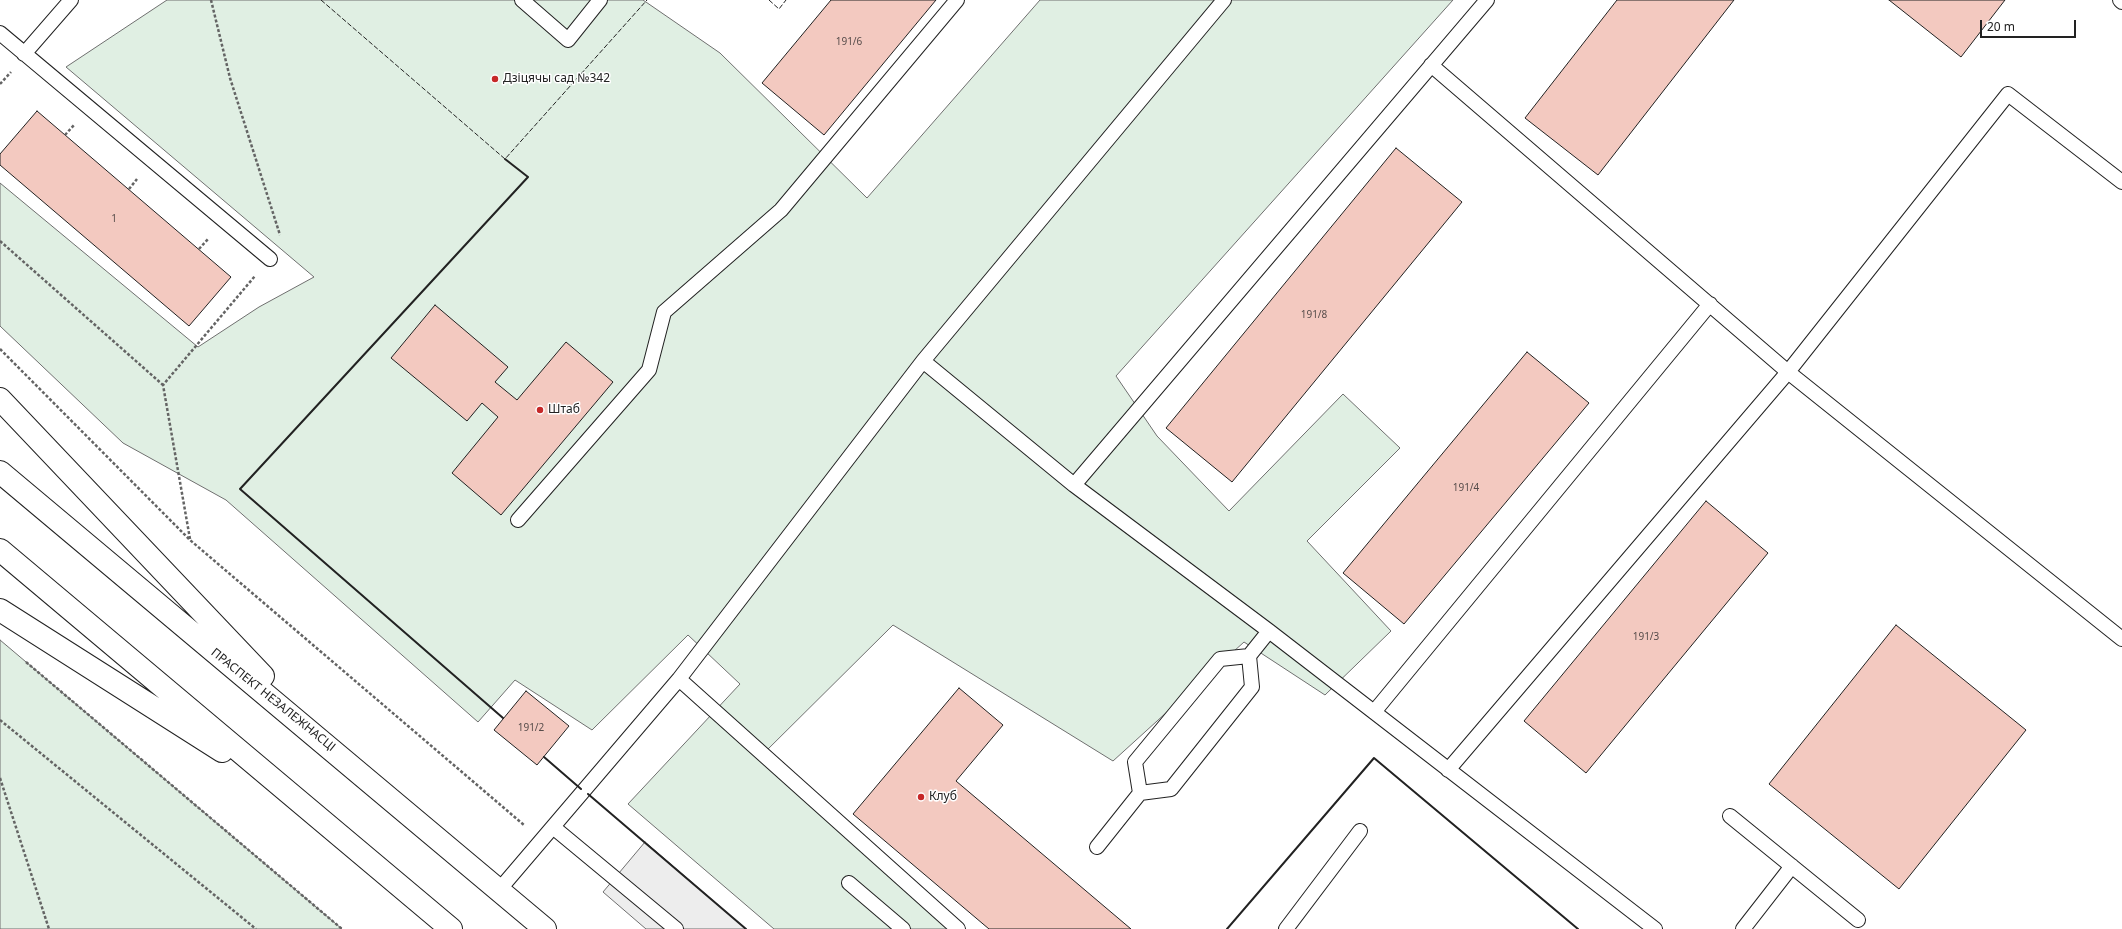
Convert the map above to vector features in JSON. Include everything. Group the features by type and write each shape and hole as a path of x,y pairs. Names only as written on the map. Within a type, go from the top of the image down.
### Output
{"highway":[{"path":"0,399 328,745"},
{"name":"ПРАСПЕКТ НЕЗАЛЕЖНАСЦІ","path":"0,472 328,745 545,929"},
{"path":"0,550 451,929"},
{"path":"0,610 294,798"}],"lane":[{"path":"24,54 71,0"},
{"path":"522,0 568,40 600,0"},
{"path":"518,520 649,370 664,312 781,210 957,0"},
{"path":"499,890 680,679 923,361 1224,0"},
{"path":"1074,485 1487,0"},
{"path":"0,33 270,259"},
{"path":"1431,65 1788,372 2122,639"},
{"path":"1448,770 1788,372 2008,94 2122,182"},
{"path":"1374,712 1710,304"},
{"path":"923,361 1074,485 1269,631 1655,929"},
{"path":"1097,847 1140,793 1171,789 1252,687 1249,656 1269,631"},
{"path":"1140,793 1135,762 1220,659 1249,656"},
{"path":"680,679 958,929"},
{"path":"1730,816 1858,920"},
{"path":"553,827 676,929"},
{"path":"1286,929 1360,831"},
{"path":"1743,929 1792,866"},
{"path":"849,883 903,929"}],"path":[{"path":"163,385 270,259 280,235 230,78 211,0"},
{"path":"0,241 163,385 190,540"},
{"path":"0,349 190,540 542,840"},
{"path":"24,660 342,929"},
{"path":"0,720 256,929"},
{"path":"0,778 50,929"}],"green space":[{"path":"167,0 643,0 720,53 867,198 1040,0 1453,0 1116,376 1157,436 1229,511 1343,394 1400,448 1307,541 1391,631 1325,695 1244,642 1113,761 893,625 759,758 962,929 774,929 628,804 740,684 688,635 592,730 515,680 478,722 226,500 123,443 0,326 0,183 198,347 259,307 314,277 66,67"},
{"path":"0,640 342,929 0,929"}],"shaded area":[{"path":"645,842 746,929 646,929 603,892"}],"building":[{"path":"831,0 936,0 824,135 762,83"},
{"path":"1617,0 1734,0 1598,175 1525,118"},
{"path":"1889,0 2005,0 1961,57"},
{"path":"37,111 231,277 189,326 0,165 0,154"},
{"path":"1396,148 1462,202 1232,482 1166,428"},
{"name":"Штаб","path":"435,305 508,367 495,382 517,400 566,342 613,382 501,515 452,473 498,417 482,403 467,421 391,358"},
{"path":"1527,352 1589,403 1404,624 1343,573"},
{"path":"1706,501 1768,553 1586,773 1524,721"},
{"path":"1896,625 2026,730 1899,889 1769,784"},
{"name":"Клуб","path":"959,688 1003,725 956,781 1131,929 989,929 853,814"},
{"path":"526,691 569,726 537,765 494,730"}],"fence":[{"path":"321,0 505,159 647,0"},
{"path":"769,0 779,9 786,0"}],"wall":[{"path":"503,718 240,489 528,177 505,159"},
{"path":"544,757 581,789"},
{"path":"1227,929 1374,758 1578,929"},
{"path":"588,794 746,929"}],"place":[{"name":"Дзіцячы сад №342","path":"495,79"},
{"name":"Штаб","path":"540,410"},
{"name":"Клуб","path":"921,797"}]}
